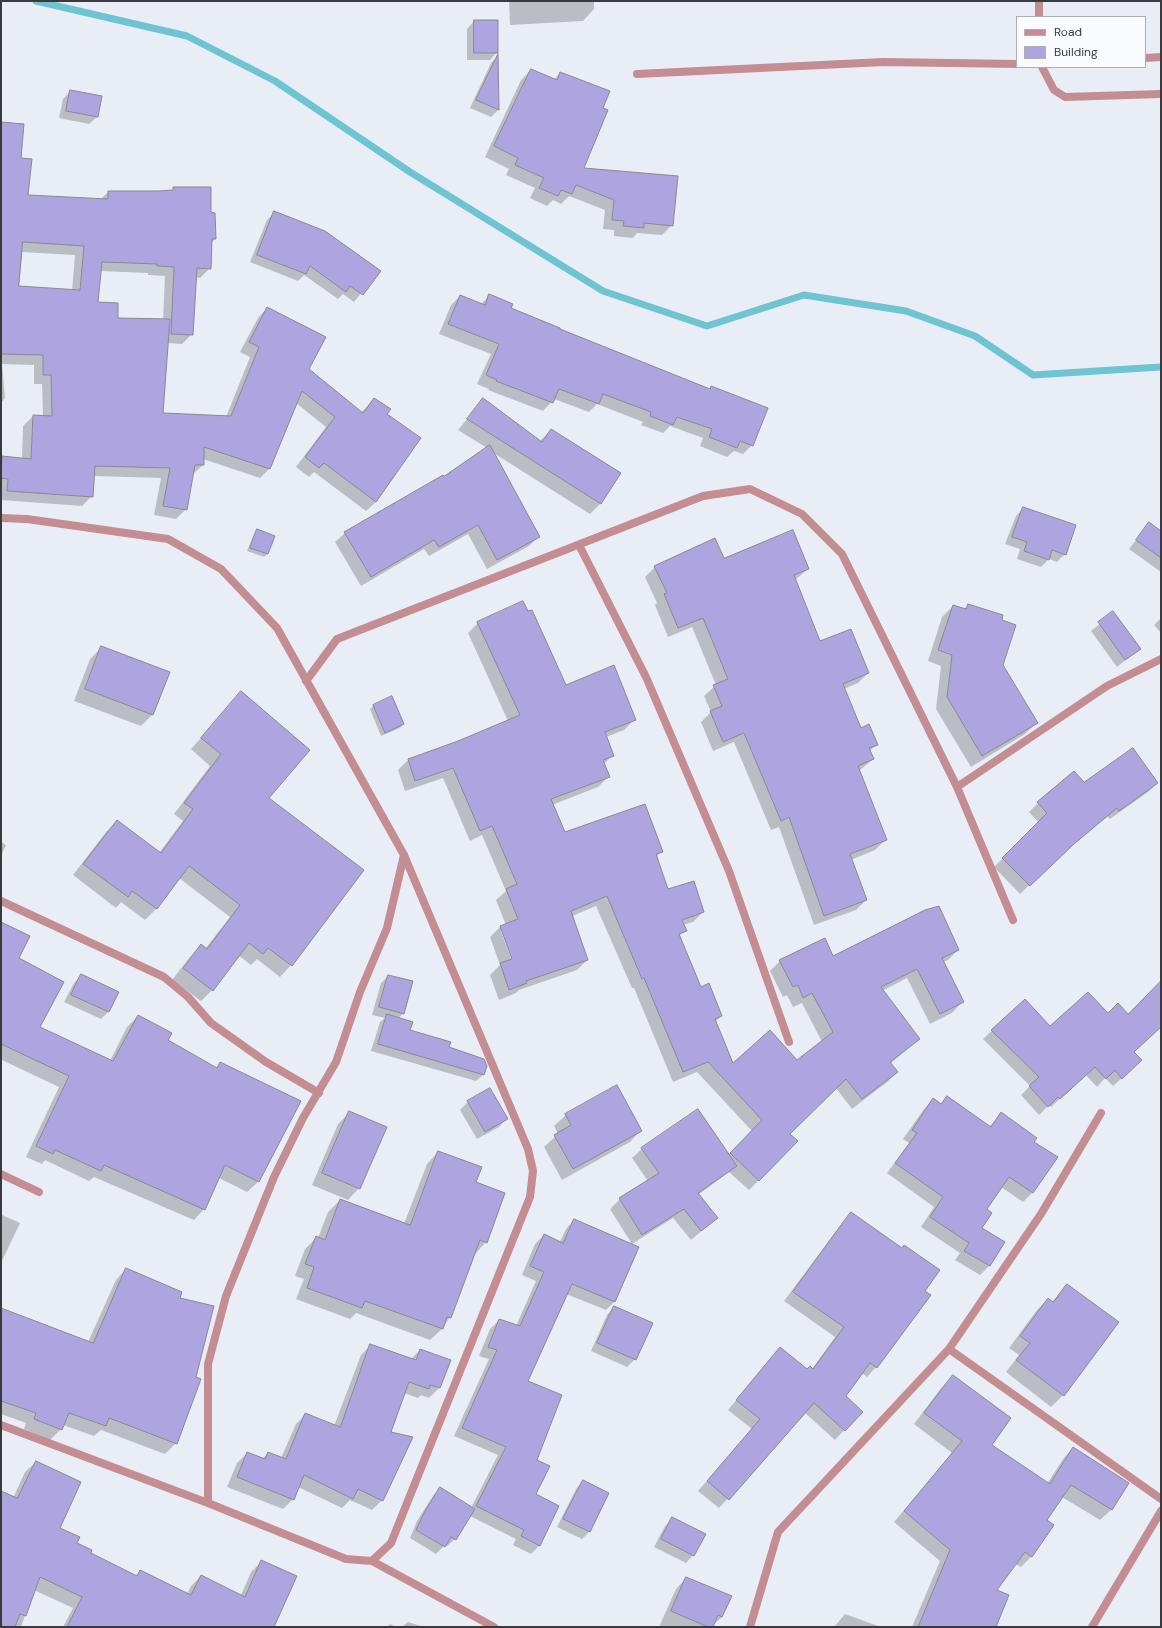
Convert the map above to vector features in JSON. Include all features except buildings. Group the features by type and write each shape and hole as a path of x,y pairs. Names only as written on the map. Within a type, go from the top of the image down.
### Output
{"street":[{"path":"1039,1 1039,16"},
{"path":"1146,58 1161,57"},
{"path":"637,74 883,62 1016,64"},
{"path":"1043,68 1054,90 1064,97 1161,94"},
{"path":"306,681 337,639 703,496 750,489 802,514 842,554 957,787 1013,920"},
{"path":"1,518 27,519 168,539 220,569 277,628 404,855 528,1149 533,1171 530,1197 391,1543 372,1561"},
{"path":"579,545 646,677 729,870 789,1042"},
{"path":"957,787 1107,686 1161,659"},
{"path":"208,1503 208,1364 226,1296 274,1177 303,1118 336,1062 360,992 387,928 404,855"},
{"path":"1,901 164,977 188,997 212,1023 266,1062 319,1093"},
{"path":"750,1627 778,1532 949,1349 1041,1214 1101,1113"},
{"path":"1,1174 39,1192"},
{"path":"949,1349 1161,1499"},
{"path":"1,1425 208,1503 346,1559 372,1561 494,1627"},
{"path":"1092,1627 1161,1511"}],"waterway":[{"path":"36,1 187,36 275,81 410,172 603,291 707,326 804,295 906,311 975,336 1033,375 1161,367"}]}
